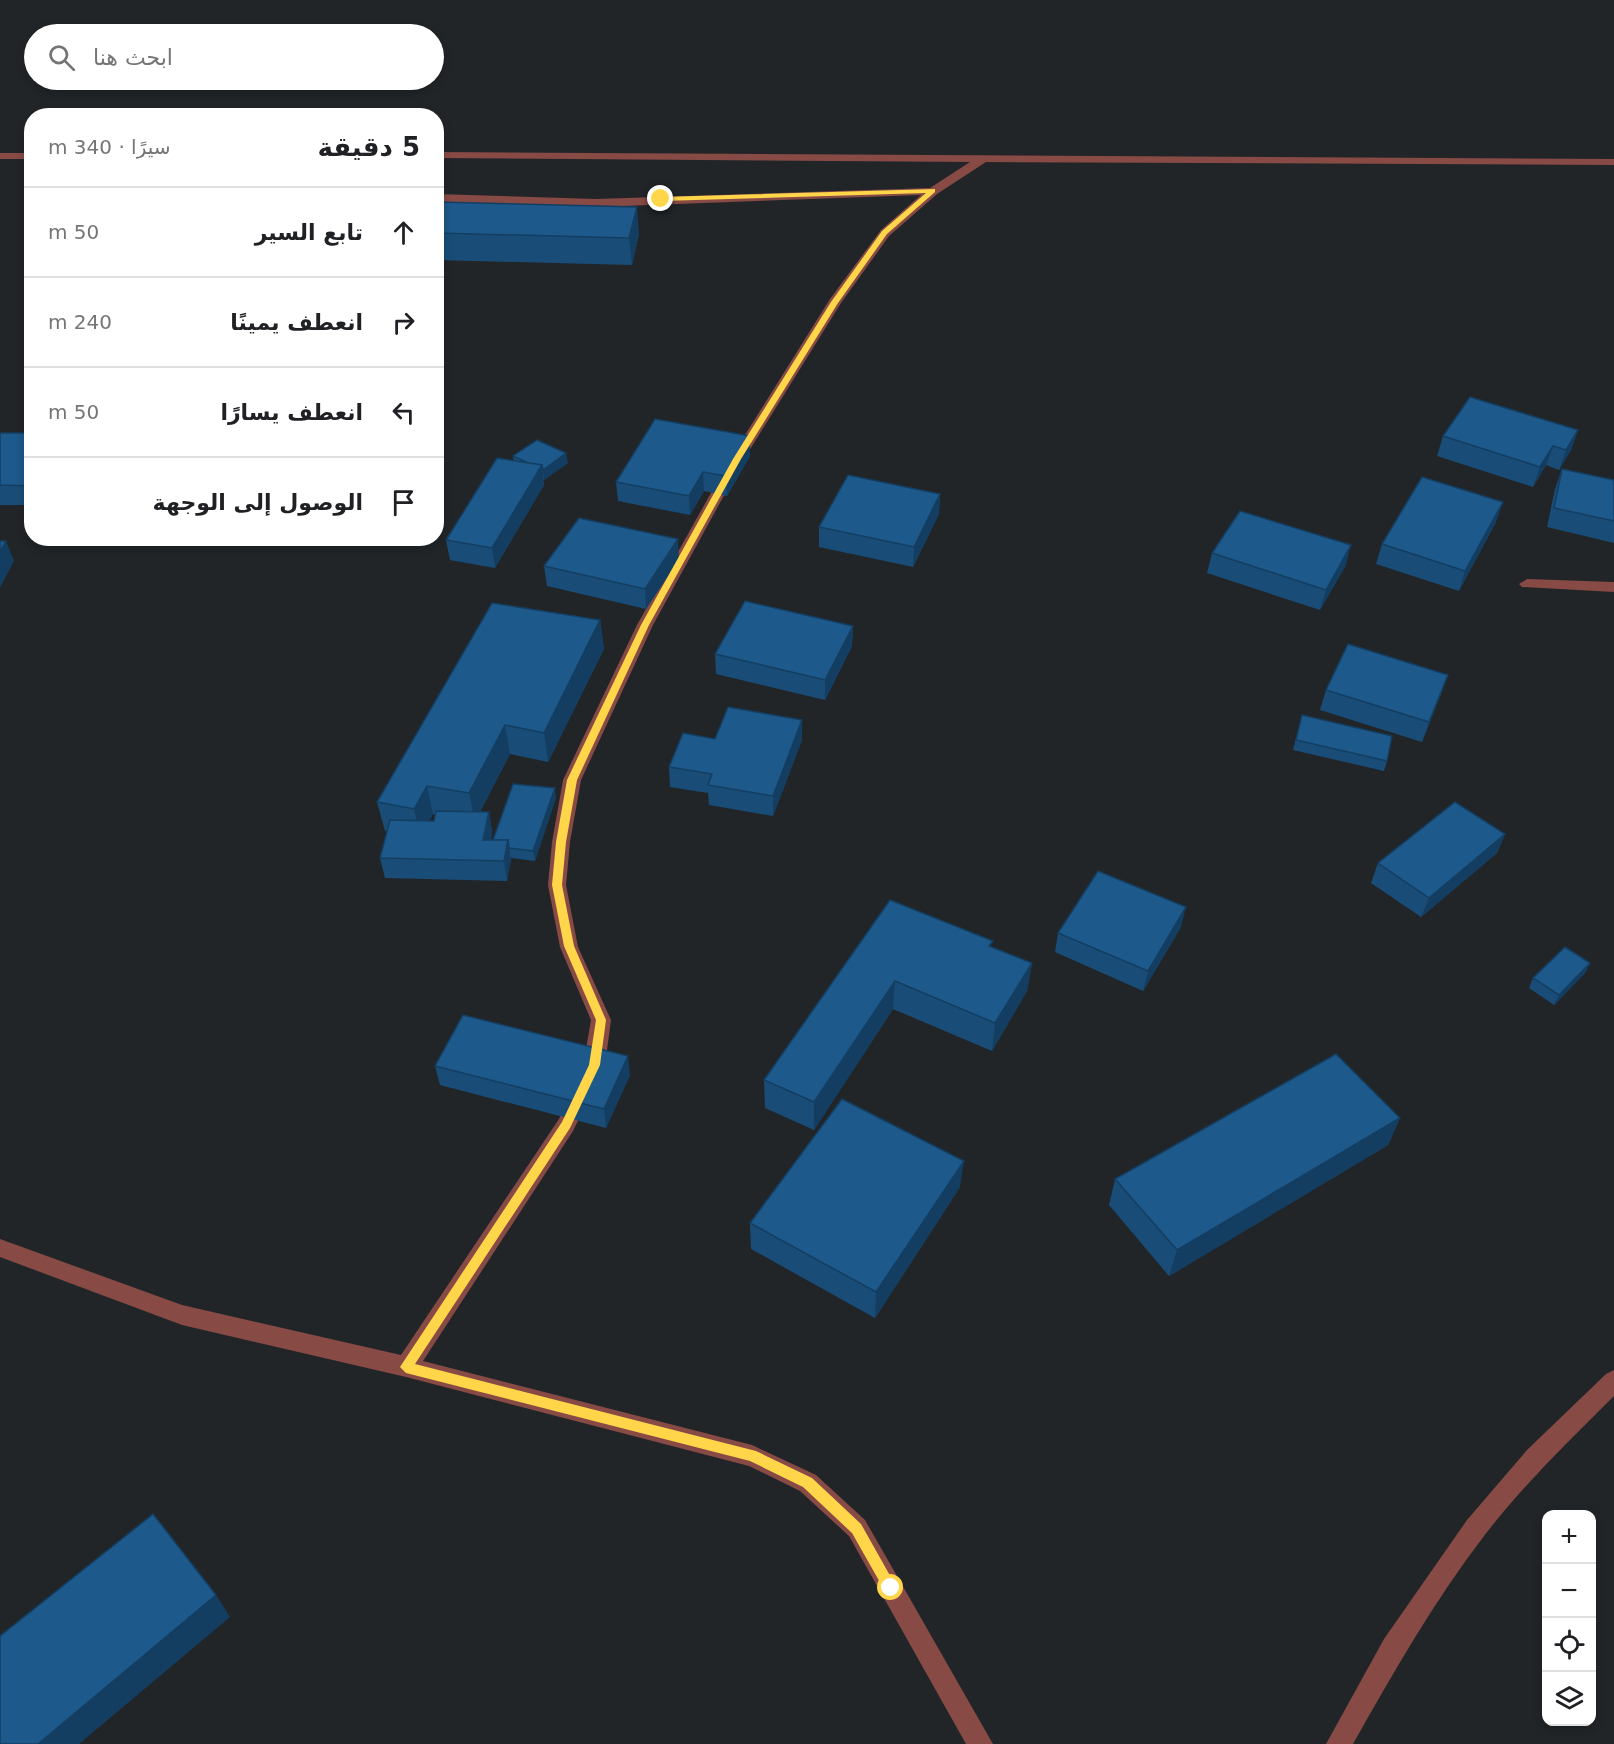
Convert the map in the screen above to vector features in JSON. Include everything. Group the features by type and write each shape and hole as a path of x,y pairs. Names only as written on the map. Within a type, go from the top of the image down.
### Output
{"street":[{"path":"444,155 1614,162"},
{"path":"0,156 24,156"},
{"path":"406,1367 566,1125 595,1065 601,1020 569,946 557,885 561,842 572,780 596,727 645,625 737,459 829,312 885,233 933,191 982,159"},
{"path":"444,198 596,203 933,191"},
{"path":"1527,584 1614,587"},
{"path":"0,1248 182,1315 406,1367 752,1456 808,1482 857,1528 980,1744"},
{"path":"1339,1744 1393,1648 1475,1528 1535,1458 1614,1381"}],"building":[{"path":"444,202 637,207 629,238 444,233"},
{"path":"1470,397 1578,430 1566,450 1553,446 1540,467 1443,436"},
{"path":"655,419 750,436 726,476 703,472 689,496 616,482"},
{"path":"0,433 24,433 24,486 0,485"},
{"path":"537,440 566,453 543,470 542,465 528,463 513,456"},
{"path":"497,458 542,465 492,548 446,540"},
{"path":"1562,469 1614,480 1614,521 1554,508"},
{"path":"848,475 940,494 914,547 819,527"},
{"path":"1422,477 1503,502 1465,571 1382,544"},
{"path":"1240,511 1351,545 1326,590 1212,553"},
{"path":"579,518 678,539 645,589 544,566"},
{"path":"0,541 6,541 0,552"},
{"path":"745,601 853,626 825,680 715,654"},
{"path":"492,603 600,620 544,733 505,725 469,793 427,786 414,809 377,802"},
{"path":"1348,644 1448,675 1429,722 1326,690"},
{"path":"728,707 802,720 773,796 708,785 712,774 669,767 683,733 715,739"},
{"path":"1302,715 1392,736 1387,761 1296,740"},
{"path":"513,784 555,788 533,851 509,848 508,840 493,840"},
{"path":"1455,802 1505,834 1429,898 1378,863"},
{"path":"436,811 489,812 483,840 508,840 504,861 380,858 390,820 434,821"},
{"path":"1098,871 1186,907 1148,971 1058,933"},
{"path":"890,900 993,941 989,946 1032,963 995,1023 895,981 814,1102 764,1080"},
{"path":"1565,947 1590,963 1559,995 1533,978"},
{"path":"463,1015 628,1056 604,1109 435,1066"},
{"path":"1336,1054 1400,1118 1177,1250 1115,1179"},
{"path":"842,1099 964,1161 876,1292 750,1223"},
{"path":"153,1514 216,1595 38,1744 0,1744 0,1636"}],"route":[{"path":"661,199 933,191 909,209 885,233 835,302 737,459 645,625 572,780 561,842 557,885 569,946 601,1020 595,1065 566,1125 406,1367 752,1456 808,1482 857,1528 891,1588"}]}
